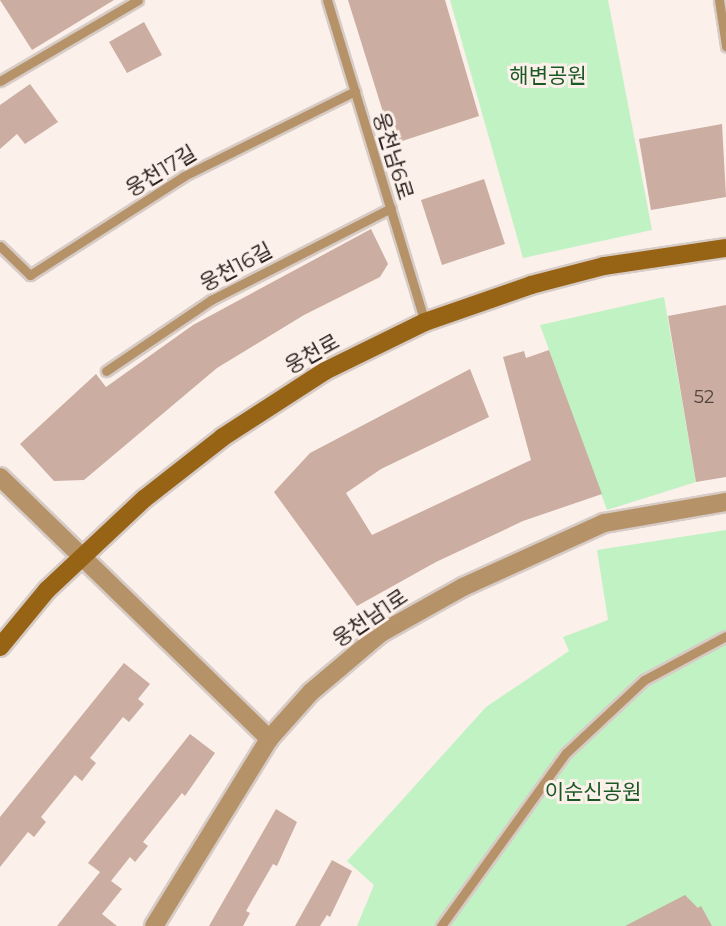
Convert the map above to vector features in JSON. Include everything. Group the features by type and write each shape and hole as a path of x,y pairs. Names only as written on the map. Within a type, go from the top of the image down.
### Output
{"street":[{"name":"웅천로","path":"0,647 80,556 172,475 274,401 425,322 531,285 604,266 726,248"},
{"path":"0,477 269,739"},
{"name":"웅천남1로","path":"154,926 269,739 311,692 380,633 463,587 604,523 726,502"}],"lane":[{"path":"0,81 138,0"},
{"name":"웅천남6로","path":"327,0 425,322"},
{"path":"721,4 726,46"},
{"name":"웅천17길","path":"0,246 30,275 184,176 355,92"},
{"name":"웅천16길","path":"106,371 211,300 391,208"},
{"path":"441,926 566,753 644,680 726,636"}],"green space":[{"name":"해변공원","path":"450,0 608,0 652,230 523,258"},
{"path":"664,297 696,482 607,510 540,325"},
{"name":"이순신공원","path":"726,530 726,926 357,926 374,885 347,861 486,707 569,651 563,637 608,620 597,550"}],"building":[{"path":"0,0 114,0 32,50"},
{"path":"348,0 445,0 479,116 393,144"},
{"path":"144,22 162,55 127,73 109,42"},
{"path":"30,84 58,122 25,144 17,134 0,149 0,105"},
{"path":"722,124 726,197 651,210 639,139"},
{"path":"484,179 505,244 442,265 421,200"},
{"path":"371,229 388,264 380,277 304,315 217,368 84,480 54,481 20,444 96,374 106,387 193,325"},
{"path":"726,305 726,477 696,482 668,316"},
{"path":"549,350 602,494 523,521 436,562 357,606 274,492 310,453 470,369 489,417 381,469 346,493 372,535 531,460 503,357 524,351 526,358"},
{"path":"124,663 150,684 138,699 144,704 129,722 123,717 90,758 96,763 82,781 75,775 41,817 46,822 34,837 28,832 0,867 0,817"},
{"path":"190,734 215,753 185,796 182,793 143,842 148,846 135,862 130,857 111,881 122,889 102,914 117,926 57,926 100,872 88,863"},
{"path":"276,809 297,822 277,866 273,864 246,911 250,913 243,926 209,926"},
{"path":"332,860 352,871 330,917 327,915 320,926 295,926"},
{"path":"685,895 698,908 701,906 712,926 625,926"}]}
